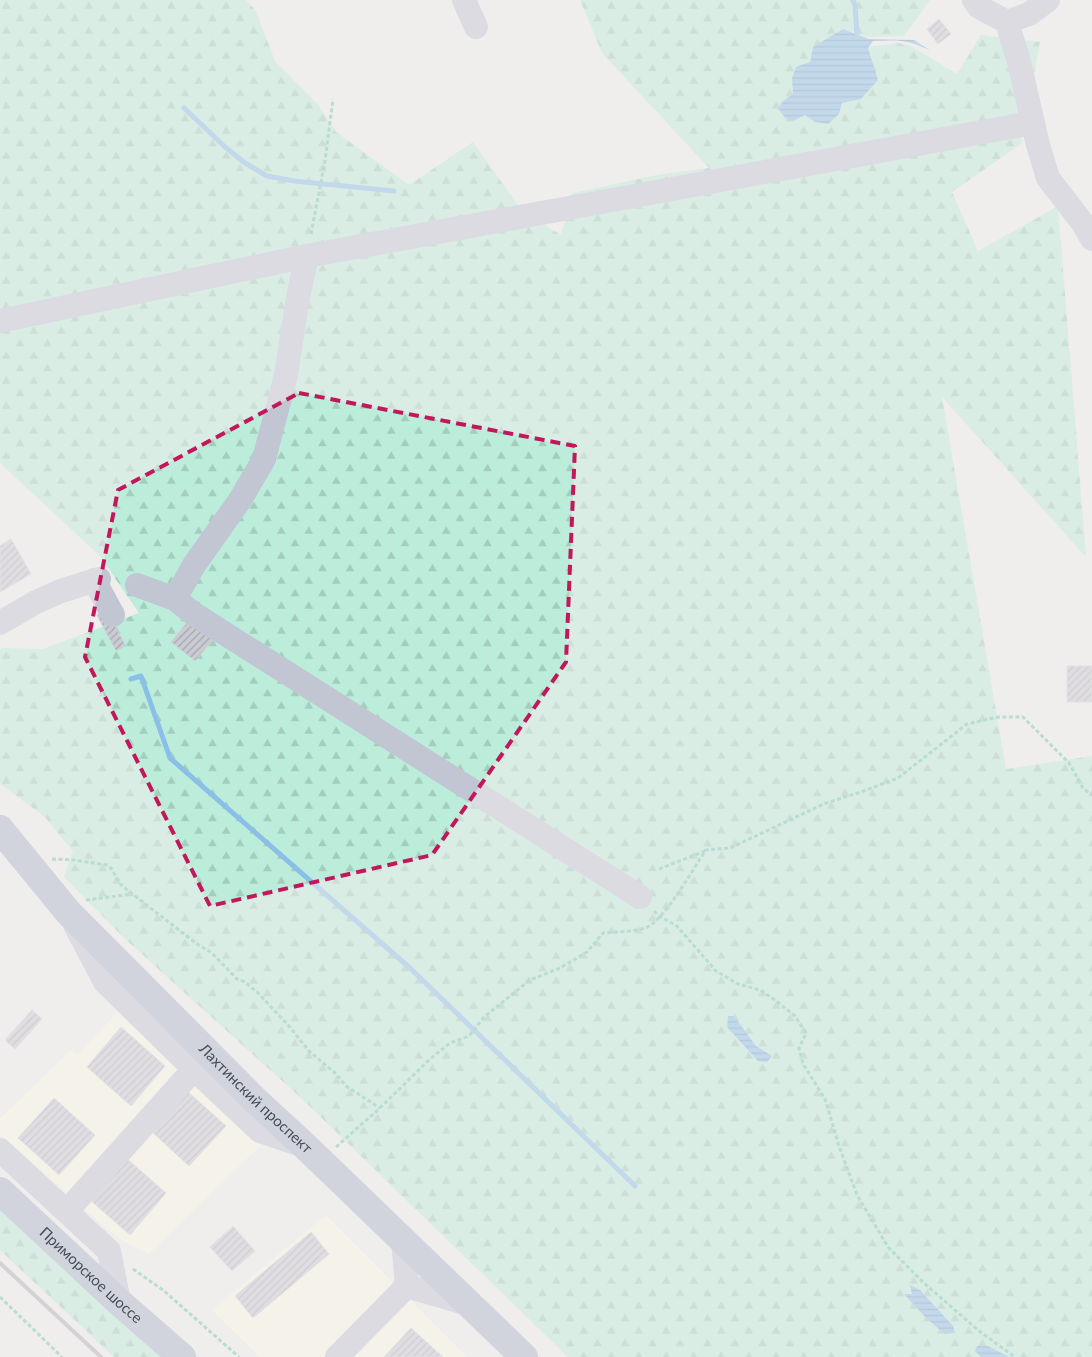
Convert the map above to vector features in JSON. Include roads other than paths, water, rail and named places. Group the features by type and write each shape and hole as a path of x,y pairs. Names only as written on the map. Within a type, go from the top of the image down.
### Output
{"main road":[{"name":"Лахтинский проспект","path":"0,829 256,1101 524,1357"},
{"name":"Приморское шоссе","path":"0,1191 118,1302 182,1357"}],"lane":[{"path":"464,0 476,27"},
{"path":"974,0 979,7 1007,22 1048,178 1082,222 1092,239"},
{"path":"1007,22 1029,14 1048,0"},
{"path":"0,321 308,256 1032,123"},
{"path":"175,599 194,565 240,500 264,459 286,375 298,297 308,256"},
{"path":"0,624 36,602 96,579 113,615"},
{"path":"137,585 175,599 194,614 640,897"},
{"path":"75,907 104,982 260,1131 306,1147"},
{"path":"66,1211 194,1069"},
{"path":"0,1150 109,1251 118,1302"},
{"path":"402,1240 407,1286"},
{"path":"407,1286 468,1304"},
{"path":"337,1357 407,1286"}],"water":[{"path":"843,29 869,39 914,40 931,51 916,44 903,41 873,41 868,48 878,80 861,99 842,103 839,114 828,124 815,122 805,115 793,121 785,118 778,108 784,100 793,94 792,78 796,67 810,62 813,47"},
{"path":"728,1016 734,1016 756,1046 772,1056 767,1062 758,1061 727,1027"},
{"path":"910,1285 920,1290 953,1326 955,1333 945,1334 927,1319 904,1294 912,1294"},
{"path":"977,1346 988,1346 1009,1357 981,1357 975,1351"}],"waterway":[{"path":"853,0 857,34"},
{"path":"184,108 225,147 245,163 267,176 294,181 394,191"},
{"path":"131,679 141,676 170,758 410,968 635,1186"}],"railway":[{"path":"0,1263 101,1357"}]}
